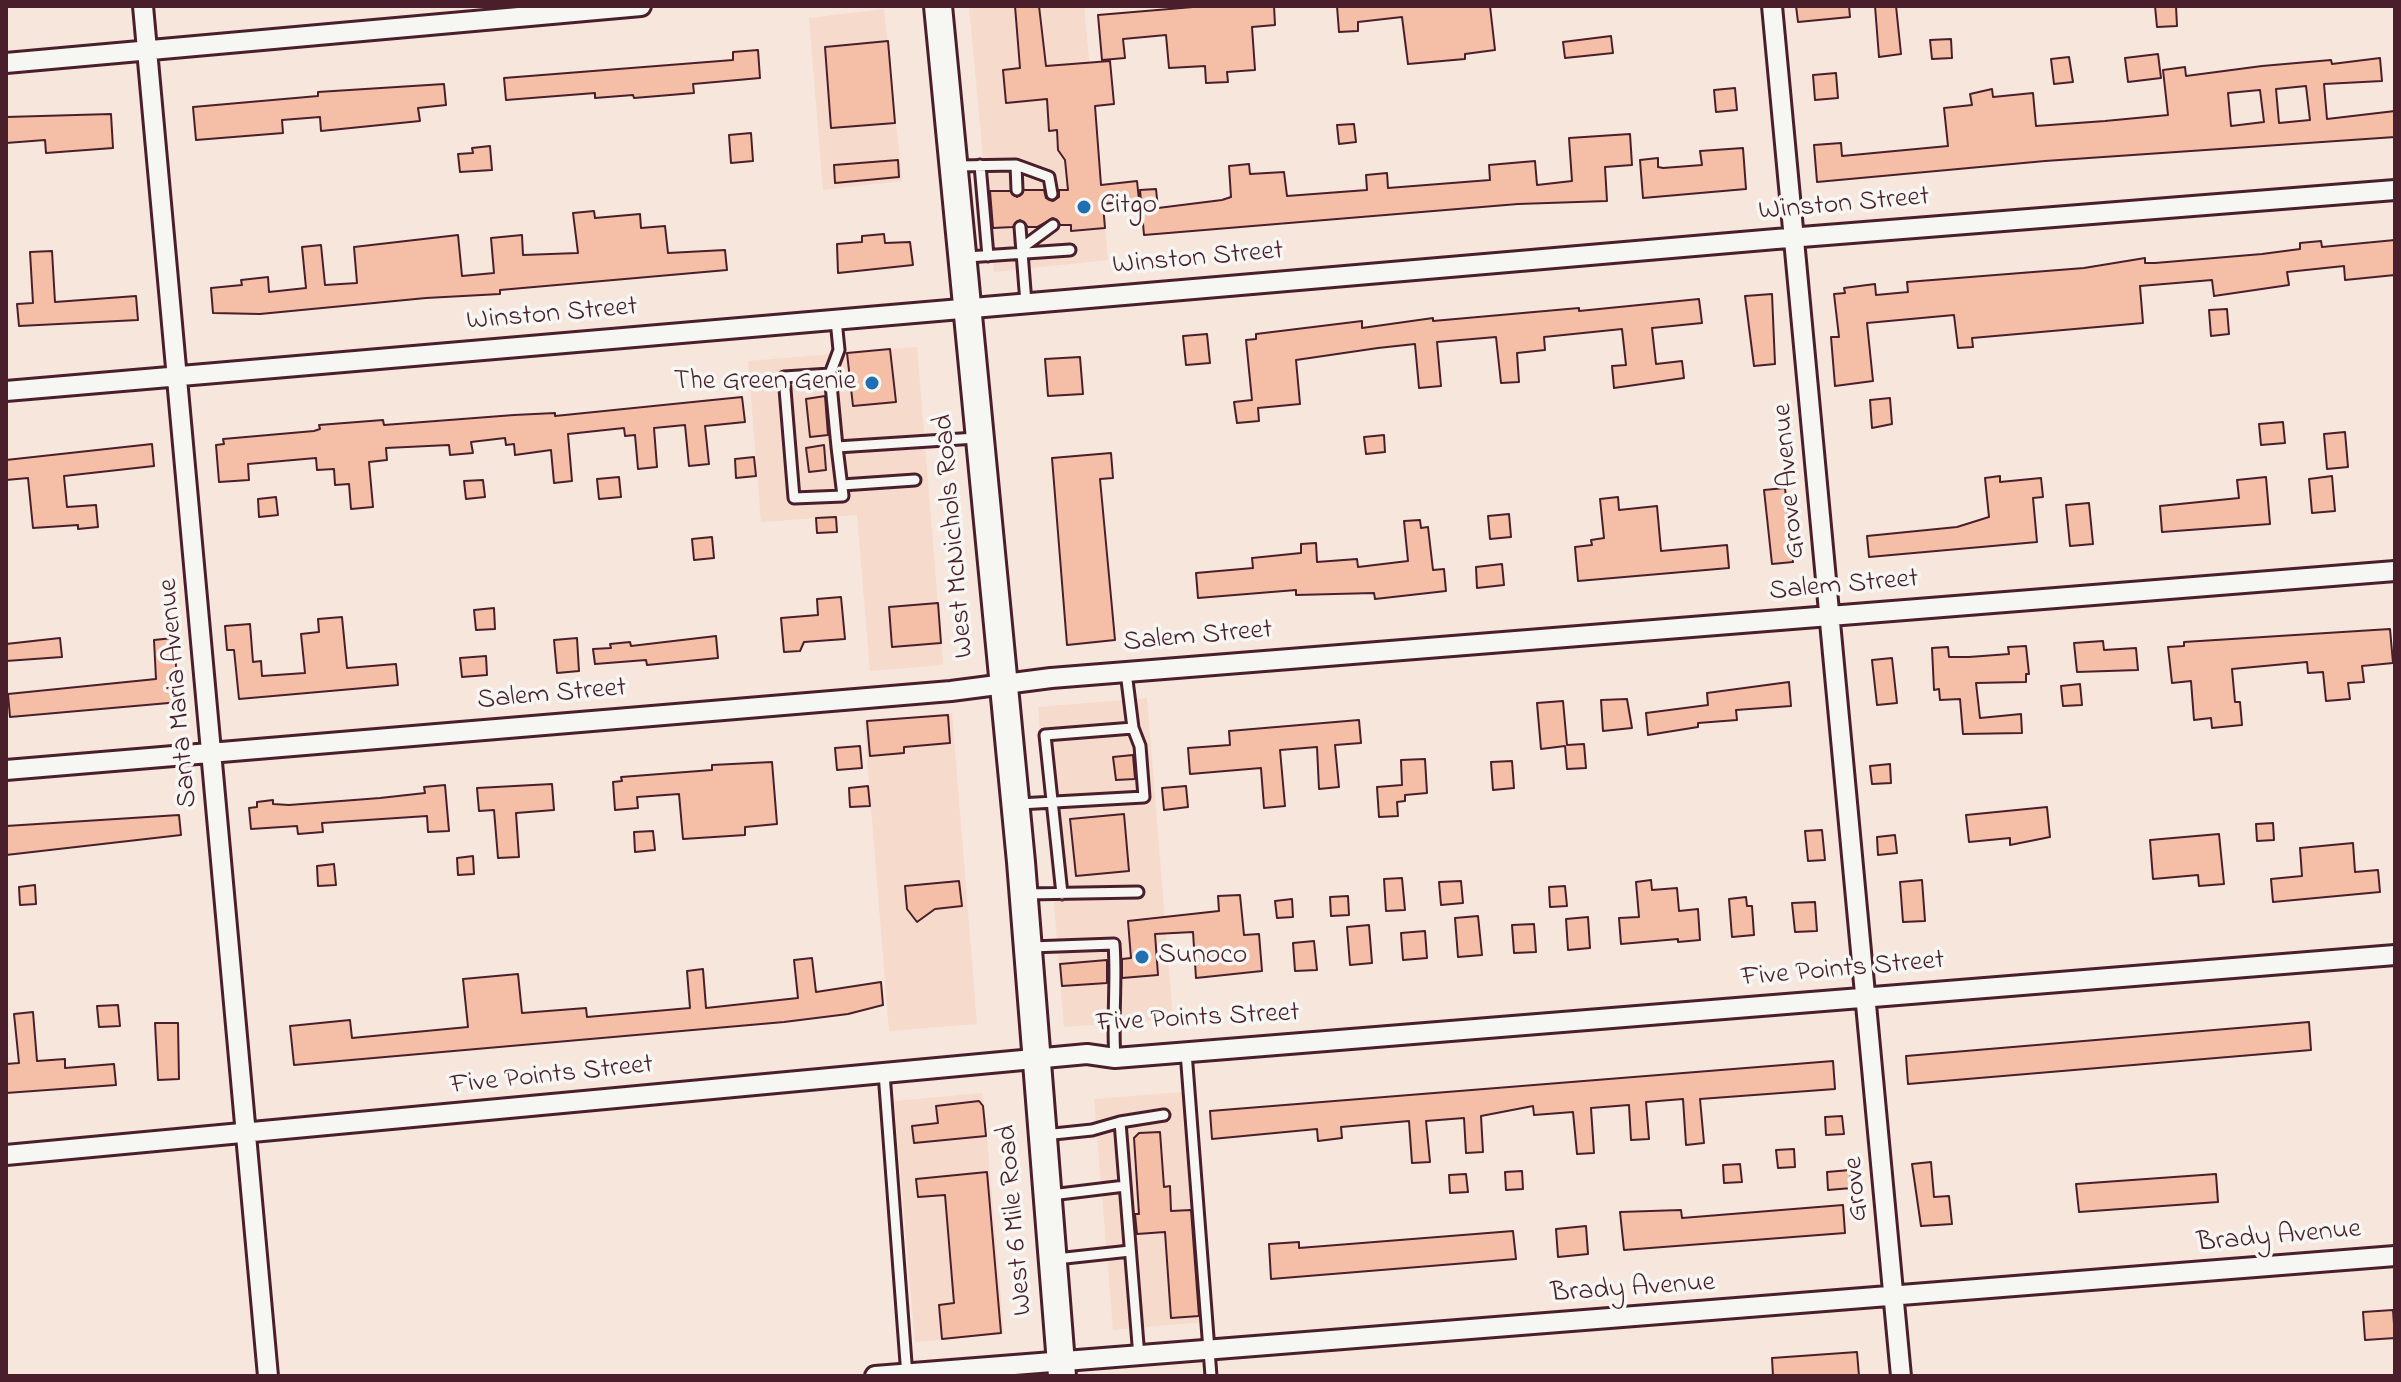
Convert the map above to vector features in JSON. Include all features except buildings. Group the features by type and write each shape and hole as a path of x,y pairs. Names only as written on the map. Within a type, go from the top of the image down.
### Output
{"main road":[{"name":"West McNichols Road","path":"938,6 967,166 976,256 967,308 1016,804 1036,1060"},
{"name":"West 6 Mile Road","path":"1036,1060 1062,1368"}],"street":[{"name":"Santa Maria Avenue","path":"143,6 214,753 268,1376"},
{"path":"6,63 641,6"},
{"name":"Grove Avenue","path":"1772,6 1866,998"},
{"name":"Winston Street","path":"6,391 1796,237 2395,190"},
{"name":"Salem Street","path":"6,770 1126,672 2395,571"},
{"name":"Five Points Street","path":"6,1155 1087,1054 1115,1058 2395,955"},
{"name":"Grove","path":"1866,998 1901,1376"},
{"name":"Brady Avenue","path":"875,1376 1062,1368 1209,1351 2395,1256"}],"lane":[{"path":"967,166 1016,165 1049,177 1052,194"},
{"path":"1016,165 1017,190"},
{"path":"1023,251 1053,225"},
{"path":"1020,227 1026,303"},
{"path":"976,256 1070,250"},
{"path":"830,374 784,377 794,498 843,496 830,374 839,350 836,320"},
{"path":"837,447 980,438"},
{"path":"842,485 915,480"},
{"path":"1016,804 1144,797 1140,746 1133,728 1126,672"},
{"path":"1062,894 1045,735 1133,728"},
{"path":"1024,894 1138,892"},
{"path":"1028,947 1114,944 1118,992 1113,1025 1115,1058"},
{"path":"1186,1052 1211,1376"},
{"path":"884,1073 907,1374"},
{"path":"1042,1135 1092,1130 1164,1115"},
{"path":"1120,1122 1139,1357"},
{"path":"1047,1195 1125,1186"},
{"path":"1052,1260 1130,1251"}],"shaded area":[{"path":"1084,6 1108,260 994,272 969,7"},
{"path":"884,9 902,181 823,190 809,18"},
{"path":"917,347 943,665 870,671 857,515 761,522 748,361"},
{"path":"1147,698 1173,1019 1064,1027 1038,707"},
{"path":"952,713 977,1024 889,1031 864,720"},
{"path":"1184,1092 1204,1322 1113,1330 1094,1099"},
{"path":"983,1093 1004,1334 915,1342 894,1101"}],"place":[{"name":"Citgo","path":"1084,207"},
{"name":"The Green Genie","path":"872,383"},
{"name":"Sunoco","path":"1142,957"}]}
